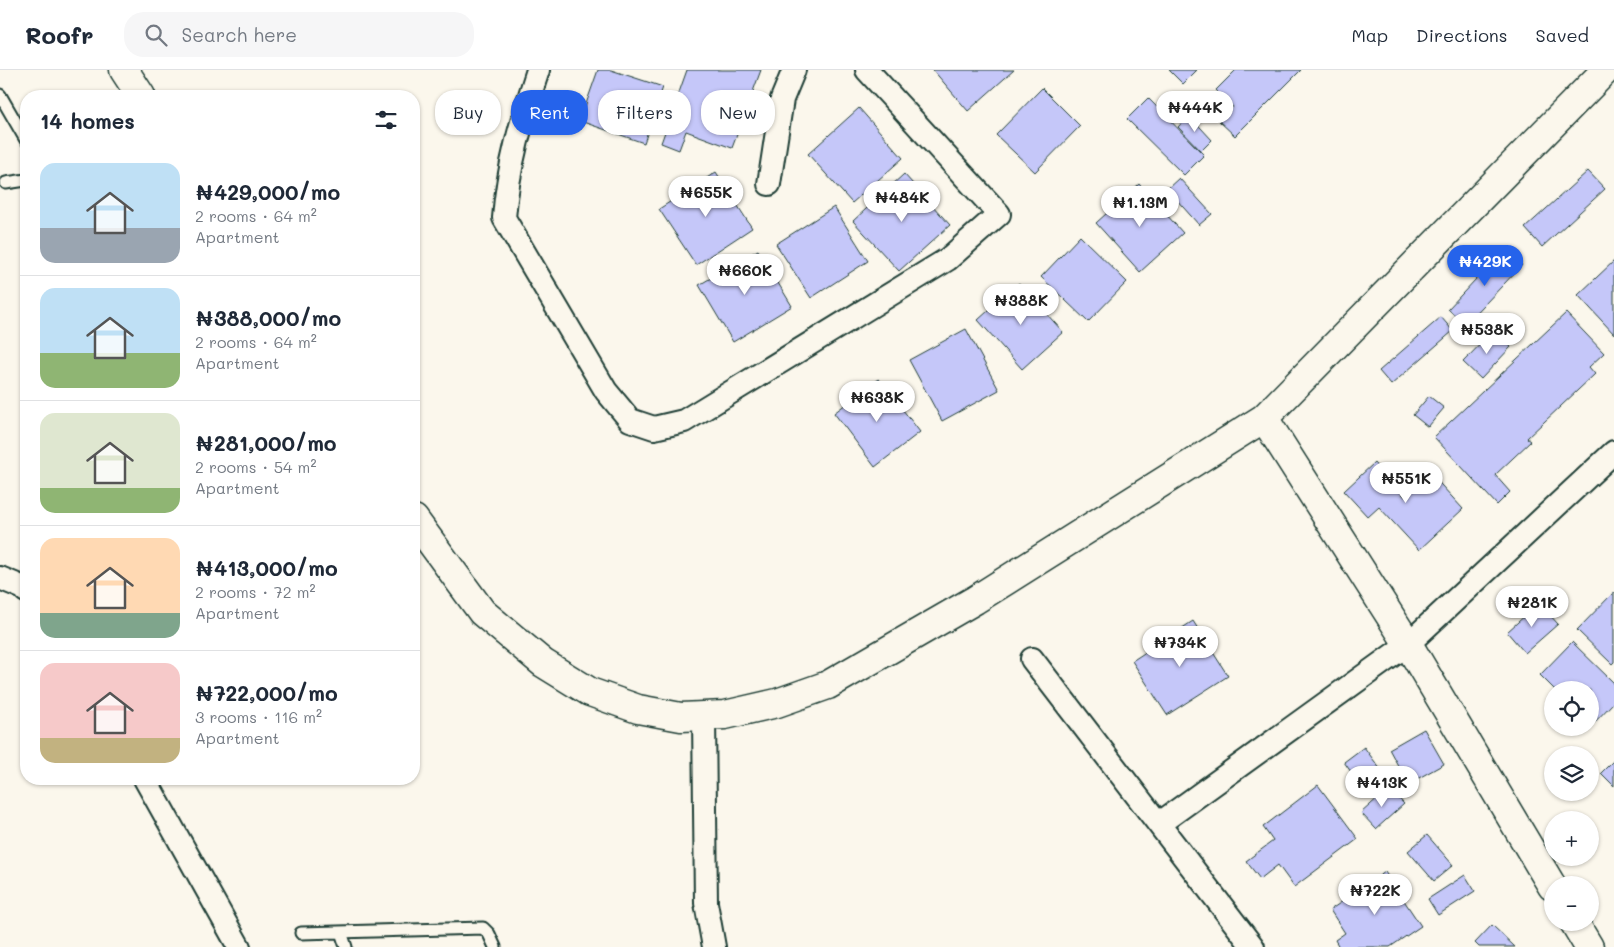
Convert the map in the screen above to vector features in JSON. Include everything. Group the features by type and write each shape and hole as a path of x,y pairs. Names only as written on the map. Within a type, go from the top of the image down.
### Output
{"street":[{"path":"124,70 137,90"},
{"path":"538,70 515,142 506,188 504,218 606,391 630,420 654,428 684,421 948,259 999,214 866,70"},
{"path":"769,184 782,99 794,70"},
{"path":"420,527 482,612 543,663 590,692 638,709 681,717 724,715 777,703 828,685 975,600 1264,418 1606,70"},
{"path":"1264,418 1408,644 1546,876"},
{"path":"1160,823 1408,644 1614,452"},
{"path":"0,578 20,586"},
{"path":"1032,659 1160,823 1252,947"},
{"path":"704,716 706,903 714,947"},
{"path":"148,785 239,947"},
{"path":"1579,931 1589,947"}],"lane":[{"path":"0,95 20,130"},
{"path":"6,183 20,181"},
{"path":"301,933 483,928 489,934 495,947"},
{"path":"341,932 346,947"}],"building":[{"path":"598,70 611,70 663,87 662,90 598,90 598,127 588,124 588,98"},
{"path":"687,70 761,70 754,90 701,90 701,135 737,135 732,148 691,133 691,90 680,90"},
{"path":"933,70 1014,70 968,111"},
{"path":"1169,70 1197,70 1183,84"},
{"path":"1236,70 1301,70 1235,136 1219,121 1233,107 1216,90"},
{"path":"1042,88 1080,126 1035,172 996,135"},
{"path":"1148,98 1204,155 1184,175 1127,119"},
{"path":"859,108 903,158 852,203 808,154"},
{"path":"1189,115 1212,140 1201,151 1178,127"},
{"path":"621,135 647,135 644,143"},
{"path":"664,135 685,135 679,150 661,143"},
{"path":"1588,171 1605,189 1542,247 1525,228"},
{"path":"716,172 752,228 696,265 659,209"},
{"path":"904,174 950,225 899,271 853,221"},
{"path":"1179,178 1212,214 1199,225 1167,189"},
{"path":"1139,184 1183,233 1140,272 1096,223"},
{"path":"834,207 868,261 811,298 776,244"},
{"path":"1080,236 1127,282 1088,322 1041,277"},
{"path":"1504,249 1522,265 1465,325 1448,309"},
{"path":"758,250 792,306 733,342 699,285"},
{"path":"1614,261 1614,334 1578,295"},
{"path":"1019,283 1063,332 1022,369 978,320"},
{"path":"1566,313 1604,353 1589,367 1595,374 1527,438 1531,441 1495,475 1510,492 1497,505 1434,437"},
{"path":"1441,317 1453,331 1391,385 1379,371"},
{"path":"966,329 999,390 942,421 909,360"},
{"path":"1494,330 1511,347 1481,379 1463,362"},
{"path":"879,379 920,432 875,467 834,413"},
{"path":"1429,396 1444,408 1428,427 1413,415"},
{"path":"1374,463 1405,497 1431,474 1463,509 1419,550 1379,507 1368,517 1344,491"},
{"path":"1614,592 1614,662 1612,664 1577,630"},
{"path":"1539,603 1558,624 1525,653 1507,632"},
{"path":"1193,621 1228,676 1167,715 1132,661"},
{"path":"1572,642 1614,683 1614,702 1599,718 1599,681 1546,681 1540,675"},
{"path":"1424,729 1444,764 1408,784 1389,749"},
{"path":"1364,747 1389,781 1368,796 1344,762"},
{"path":"1614,760 1614,786 1601,773"},
{"path":"1318,785 1358,839 1294,887 1278,865 1260,879 1246,861 1273,841 1263,827"},
{"path":"1389,788 1404,804 1376,829 1361,813"},
{"path":"1427,835 1453,865 1434,881 1408,851"},
{"path":"1385,872 1421,926 1390,947 1339,947 1335,940 1345,933 1330,910"},
{"path":"1465,875 1475,891 1438,915 1428,899"},
{"path":"1492,925 1515,947 1479,947 1475,943"}]}
